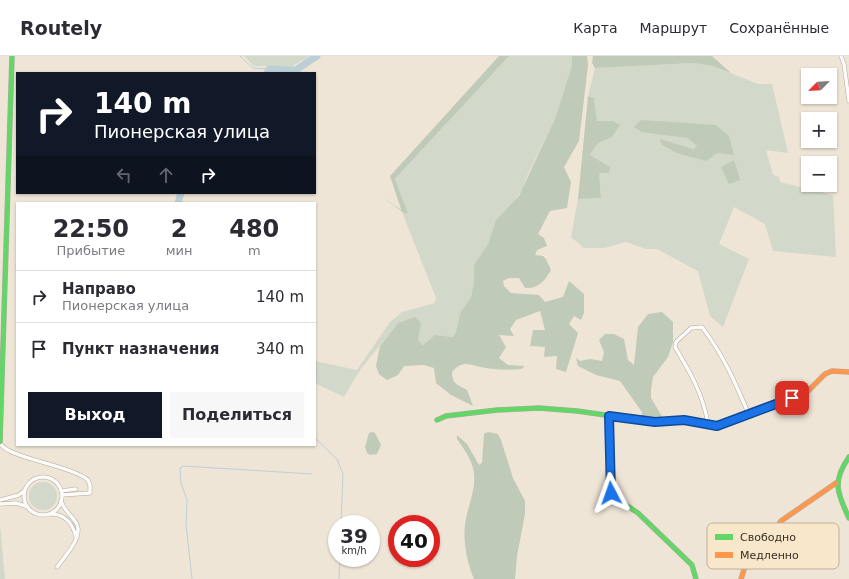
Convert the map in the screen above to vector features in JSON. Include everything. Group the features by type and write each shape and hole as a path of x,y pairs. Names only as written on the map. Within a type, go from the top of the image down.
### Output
{"street":[{"path":"12,56 0,443 4,448 16,455 52,464 88,480 90,485 90,493 61,493"},
{"path":"841,56 844,64 849,101"},
{"path":"708,424 704,404 697,385 675,346 676,342 691,328 702,327 709,336 729,368 749,415"},
{"path":"436,420 446,416 475,412 539,408 571,410 655,422 684,420 717,426 807,392 825,374 832,371 849,372"},
{"path":"609,416 611,493 614,497 642,517 692,565 696,579"},
{"path":"849,457 840,469 836,483 841,501 849,518"},
{"path":"0,500 19,495 32,481 42,478 51,479 61,493 61,501 58,508 50,514"},
{"path":"779,523 836,483"},
{"path":"26,489 24,495 28,508"},
{"path":"61,493 76,489"},
{"path":"57,567 76,538 79,527 65,510 61,501"},
{"path":"0,504 16,503 38,514 60,515 73,527 76,538"},
{"path":"741,579 744,569"}],"shaded area":[{"path":"244,56 310,56 292,66 254,66"},
{"path":"509,56 572,56 572,65 556,116 527,176 523,188 512,205 496,220 488,244 474,265 474,283 471,297 460,313 456,332 453,337 435,335 423,345 418,340 415,317 398,323 360,370 344,397 316,383 316,361 357,370 390,322 402,312 435,303 436,298 402,212 382,197 407,213 395,179"},
{"path":"694,63 713,66 758,84 772,84 788,153 766,150 773,175 779,177 780,182 801,187 801,192 821,192 833,195 836,257 773,251 765,224 734,207 719,244 749,259 723,327 710,316 698,271 657,249 646,249 626,242 604,248 584,248 571,237 578,199 601,198 599,173 609,173 610,167 590,155 594,148 604,140 611,138 613,121 597,122 594,98 588,96 595,68","holes":["687,138 733,155 662,145 661,140 693,149 697,146"]},
{"path":"43,482 53,486 57,496 53,506 43,510 33,506 29,496 33,486"},
{"path":"0,525 5,579 0,579"}],"green space":[{"path":"499,56 509,56 395,179 408,214 402,212 390,176"},
{"path":"572,56 587,56 588,65 579,141 564,167 571,182 567,208 550,211 538,234 544,238 547,246 537,250 535,255 543,256 551,270 541,284 530,288 525,288 519,278 509,278 503,281 504,286 511,293 539,295 545,302 563,297 569,281 584,294 584,313 581,320 574,316 569,324 578,333 566,372 556,369 557,356 544,357 545,347 530,346 533,330 545,330 540,311 516,320 510,329 514,336 499,335 506,347 499,358 508,365 525,366 521,369 495,369 464,364 460,365 452,372 454,382 467,390 473,406 451,395 436,383 434,368 424,365 404,366 398,375 387,380 379,374 376,366 380,346 398,323 415,317 421,323 418,340 423,345 435,335 453,337 456,332 460,313 471,297 474,283 474,265 488,244 496,220 519,196 556,116 572,65"},
{"path":"593,56 712,56 731,73 713,66 694,63 595,68 592,63"},
{"path":"588,96 594,98 597,121 613,121 620,125 611,138 604,140 594,148 590,155 610,167 609,173 599,173 601,198 578,199"},
{"path":"641,120 716,125 729,136 734,155 717,153 706,161 677,153 662,145 660,139 693,149 697,146 687,138 642,132 634,127"},
{"path":"734,160 740,180 729,184 721,167"},
{"path":"662,312 673,322 673,342 668,357 653,377 651,398 663,418 658,418 655,421 642,418 642,412 620,381 596,375 578,366 576,358 580,361 590,359 602,361 604,352 599,340 605,334 614,334 624,339 628,360 634,365 638,327 648,314"},
{"path":"488,432 498,434 513,478 525,501 525,514 517,556 515,579 474,579 466,552 465,525 473,490 474,475 470,460 457,439 457,435 467,444 479,465 482,463 484,434"},
{"path":"369,433 375,433 381,445 377,454 370,455 367,453 365,447"}],"waterway":[{"path":"240,56 253,68 269,69"},
{"path":"268,72 269,69 296,70 317,56"},
{"path":"178,202 181,194"},
{"path":"316,439 337,459 343,474 341,515"},
{"path":"192,579 186,524 187,500 181,483 180,468 184,466 312,474"},
{"path":"339,579 340,567"}],"traffic: fast":[{"path":"0,442 12,56"},
{"path":"437,420 446,416 497,410 539,408 577,411 655,422"},
{"path":"609,416 611,493 614,497 638,513 692,565 696,579"},
{"path":"849,457 840,473 838,480 839,494 849,518"}],"traffic: slow":[{"path":"655,422 684,420 717,426 807,392 825,374 832,371 849,372"},
{"path":"780,523 836,483"},
{"path":"741,579 744,569"}],"route":[{"path":"611,493 609,416 655,422 684,420 717,426 726,424 792,398"}]}
